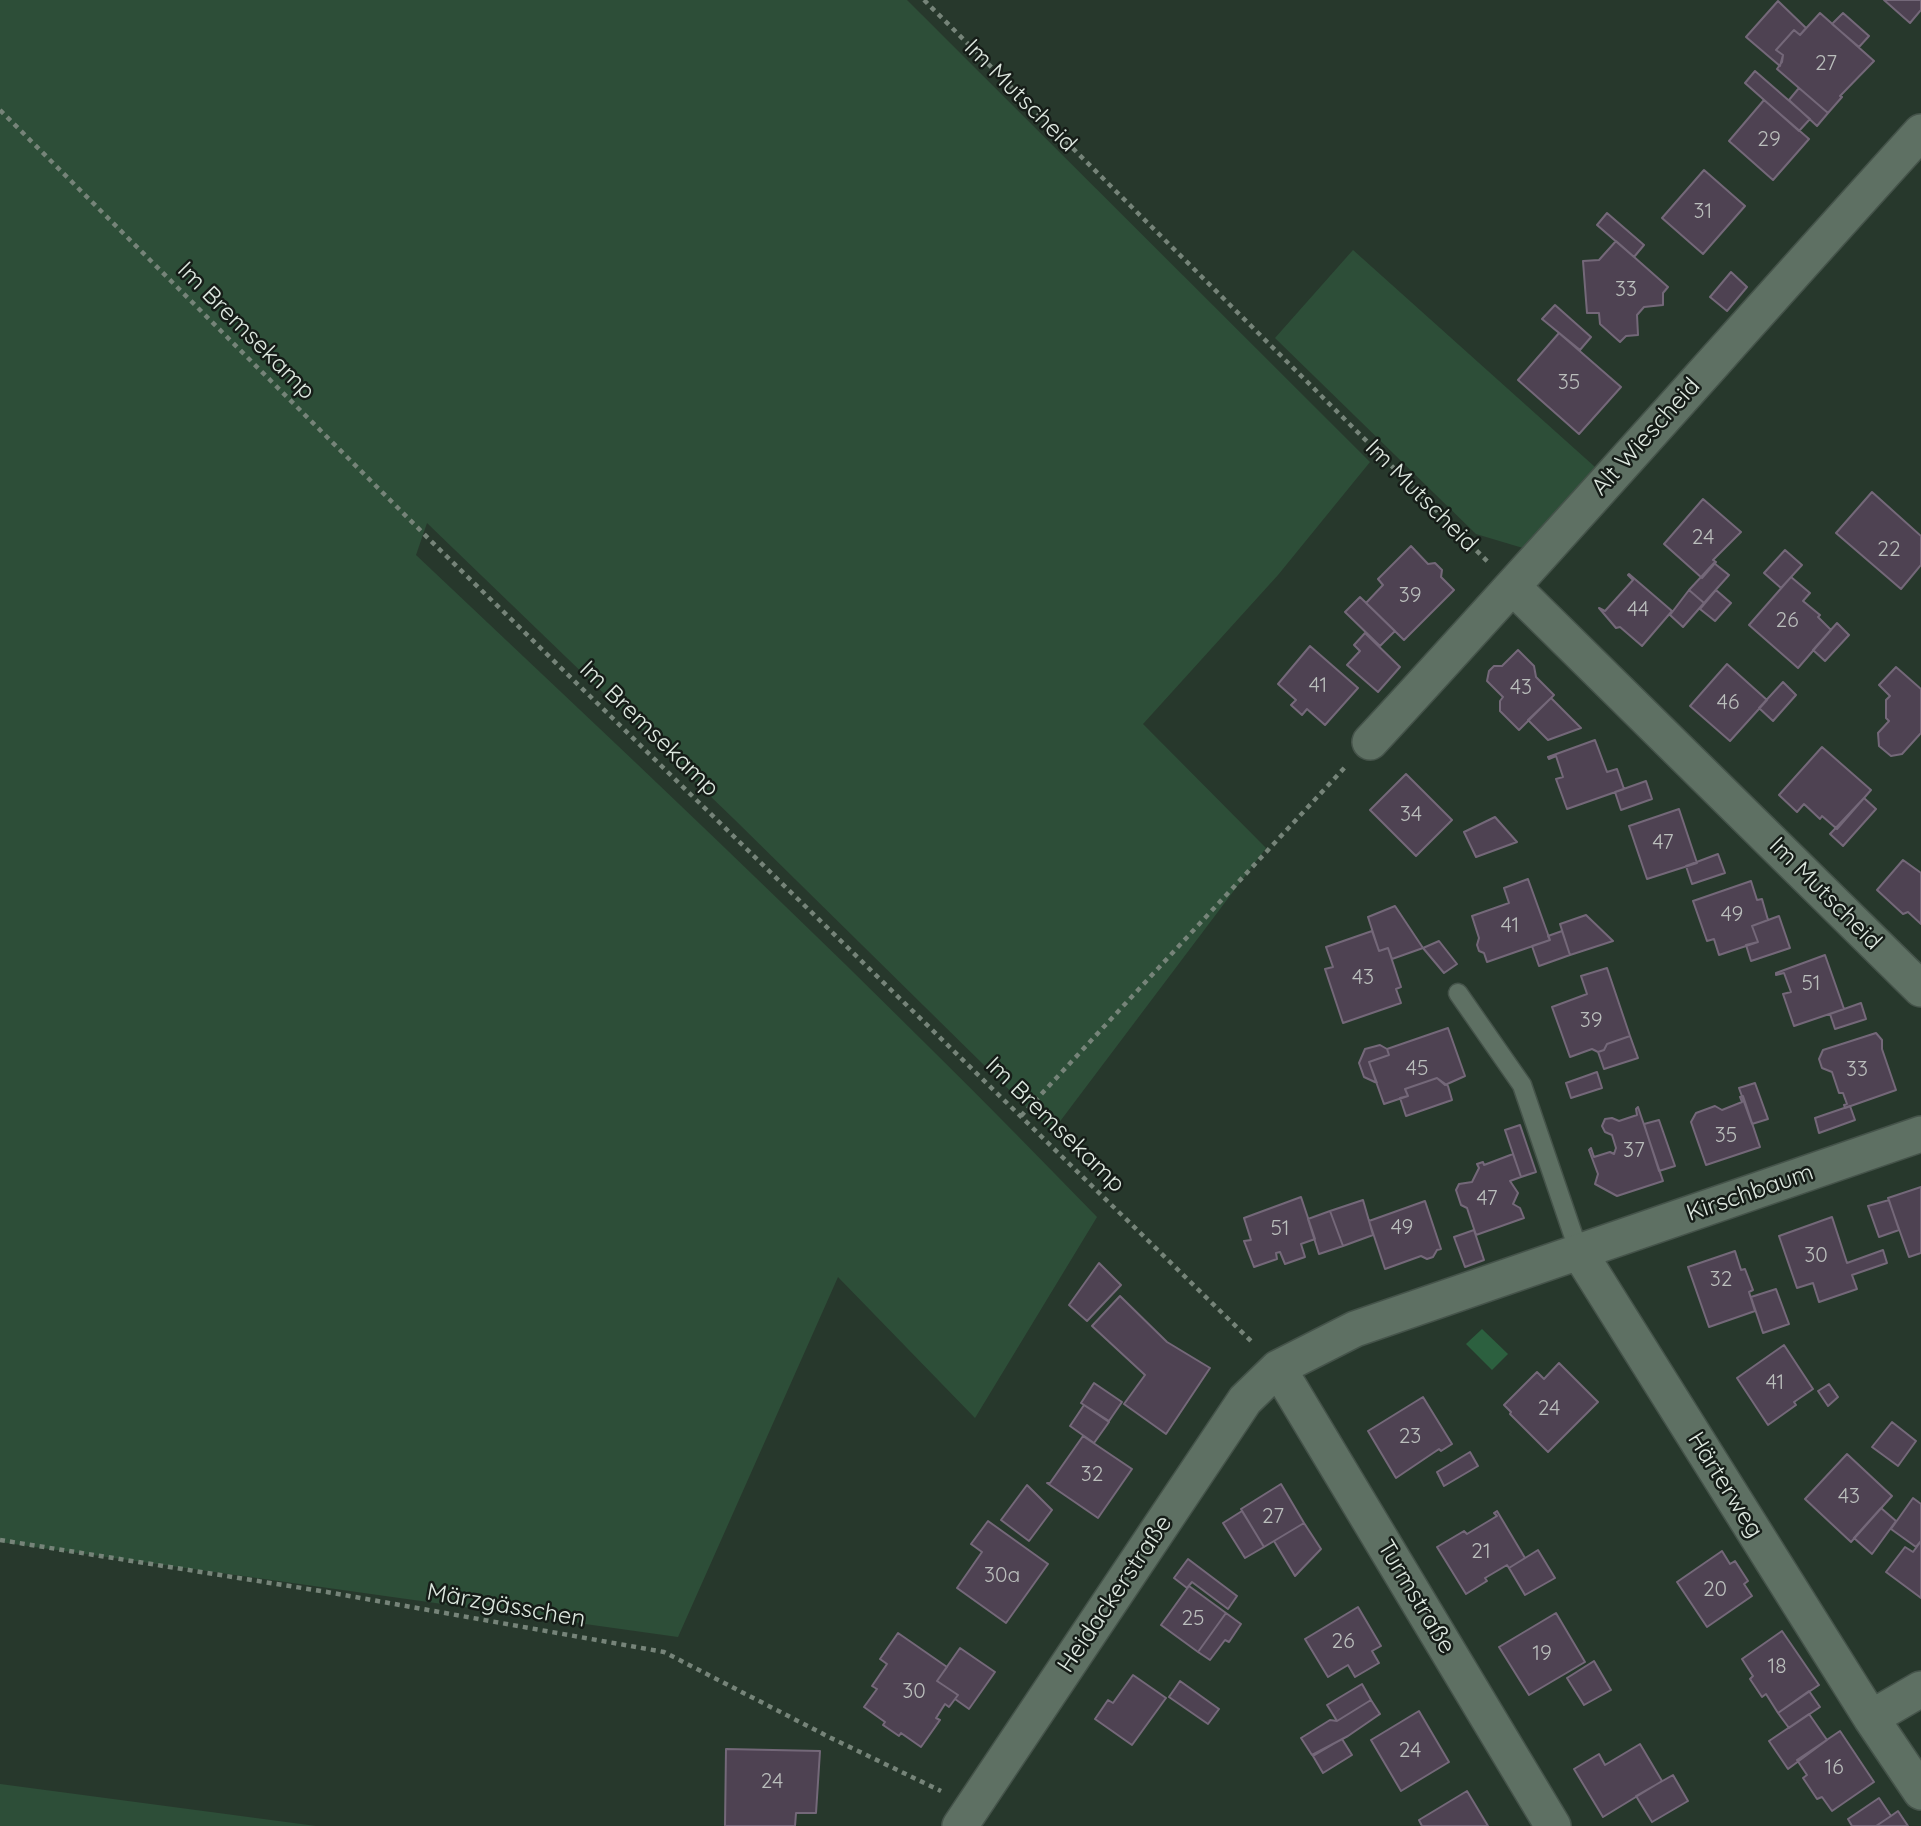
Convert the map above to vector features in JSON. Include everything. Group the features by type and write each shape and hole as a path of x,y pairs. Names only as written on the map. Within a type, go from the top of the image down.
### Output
{"street":[{"name":"Alt Wiescheid","path":"1370,741 1513,587 1659,420 1921,132"},
{"name":"Im Mutscheid","path":"1513,587 1921,989"},
{"name":"Kirschbaum","path":"1278,1368 1355,1329 1921,1133"},
{"name":"Härterweg","path":"1579,1252 1871,1718 1921,1792"},
{"name":"Heidackerstraße","path":"967,1816 1245,1400 1278,1368"},
{"name":"Turmstraße","path":"1278,1368 1553,1826"},
{"path":"1871,1718 1921,1689"}],"lane":[{"path":"1458,993 1522,1085 1579,1252"}],"path":[{"name":"Im Mutscheid","path":"924,0 1513,587"},
{"name":"Im Bremsekamp","path":"0,110 435,545 1278,1368"},
{"path":"1021,1116 1370,741"},
{"name":"Märzgässchen","path":"0,1539 664,1652 829,1737 967,1816"}],"shaded area":[{"path":"0,0 907,0 1370,462 1278,575 1143,724 1266,848 1052,1132 734,819 427,523 416,555 845,965 1097,1217 975,1418 838,1277 678,1637 0,1542"},
{"path":"1353,250 1595,467 1523,548 1476,534 1275,338"},
{"path":"1482,1329 1508,1354 1492,1370 1466,1344"},
{"path":"0,1784 316,1826 0,1826"}],"building":[{"path":"1884,0 1921,0 1921,10 1910,23"},
{"path":"1778,1 1806,28 1800,35 1794,30 1776,50 1783,55 1780,66 1746,37"},
{"path":"1820,13 1874,61 1840,96 1842,97 1828,113 1777,69 1783,55 1776,50 1794,30 1800,35"},
{"path":"1843,13 1869,36 1859,47 1832,24"},
{"path":"1755,71 1810,119 1799,131 1745,83"},
{"path":"1799,88 1828,113 1817,126 1789,100"},
{"path":"1764,100 1809,139 1773,180 1729,141"},
{"path":"1704,170 1745,206 1703,254 1662,218"},
{"path":"1607,213 1644,245 1634,257 1597,225"},
{"path":"1616,241 1668,287 1663,293 1663,305 1644,307 1637,315 1638,335 1626,336 1620,342 1600,324 1599,313 1587,313 1583,261 1599,260"},
{"path":"1731,272 1747,287 1727,311 1710,297"},
{"path":"1555,305 1591,337 1580,350 1542,319"},
{"path":"1559,333 1621,387 1579,434 1518,380"},
{"path":"1872,492 1921,536 1921,565 1901,589 1836,533"},
{"path":"1703,499 1741,532 1713,560 1716,562 1702,578 1664,544"},
{"path":"1411,546 1428,564 1435,563 1442,570 1441,577 1454,590 1404,640 1366,603 1383,585 1378,579"},
{"path":"1785,550 1802,565 1781,588 1764,573"},
{"path":"1714,563 1729,575 1704,603 1689,590"},
{"path":"1629,574 1672,611 1642,646 1620,627 1616,628 1599,608 1605,611 1633,580"},
{"path":"1791,577 1810,593 1803,601 1820,615 1818,617 1831,630 1798,668 1749,625"},
{"path":"1689,590 1704,603 1683,627 1670,615"},
{"path":"1716,590 1731,603 1715,621 1700,609"},
{"path":"1360,597 1395,631 1380,646 1345,612"},
{"path":"1837,623 1849,635 1825,661 1813,650"},
{"path":"1365,633 1400,667 1378,692 1347,665 1360,651 1354,645"},
{"path":"1310,646 1358,688 1325,725 1307,709 1302,715 1291,705 1296,700 1278,684"},
{"path":"1518,650 1534,666 1536,677 1554,695 1519,730 1500,711 1503,697 1487,681 1489,671 1494,666 1502,666"},
{"path":"1727,664 1767,700 1730,741 1690,706"},
{"path":"1896,667 1921,689 1921,733 1902,754 1891,756 1879,746 1878,733 1889,721 1886,718 1886,700 1890,696 1879,685"},
{"path":"1783,682 1796,695 1773,721 1759,708"},
{"path":"1551,698 1581,728 1548,740 1528,720"},
{"path":"1595,740 1607,772 1617,769 1624,789 1567,809 1556,779 1563,777 1556,756 1549,759 1548,757"},
{"path":"1822,747 1871,790 1837,829 1822,816 1820,819 1804,804 1797,812 1779,795"},
{"path":"1406,774 1452,820 1416,856 1370,810"},
{"path":"1646,781 1652,799 1621,810 1615,792"},
{"path":"1864,798 1876,809 1843,846 1830,834"},
{"path":"1679,809 1697,863 1647,879 1629,826"},
{"path":"1495,817 1517,842 1476,857 1464,832"},
{"path":"1718,854 1725,873 1692,884 1686,866"},
{"path":"1903,860 1921,873 1921,924 1908,912 1903,914 1877,890"},
{"path":"1528,879 1550,940 1487,962 1477,945 1479,938 1472,916 1509,903 1504,888"},
{"path":"1751,881 1757,900 1762,899 1768,920 1752,926 1758,942 1719,955 1714,939 1707,941 1693,901"},
{"path":"1395,906 1423,948 1392,959 1388,948 1379,951 1368,917"},
{"path":"1586,915 1613,941 1570,955 1560,924"},
{"path":"1779,916 1790,948 1751,961 1746,945 1758,942 1752,926"},
{"path":"1372,931 1379,951 1388,948 1401,987 1396,989 1401,1003 1343,1023 1325,969 1333,967 1326,947"},
{"path":"1562,931 1570,955 1539,966 1532,946 1550,940 1548,936"},
{"path":"1439,941 1457,964 1444,973 1423,948"},
{"path":"1825,955 1844,1009 1794,1026 1783,994 1791,992 1784,973 1776,973"},
{"path":"1607,968 1630,1036 1607,1044 1604,1050 1598,1052 1592,1049 1570,1057 1552,1007 1587,994 1581,976"},
{"path":"1861,1003 1866,1019 1835,1029 1830,1014"},
{"path":"1448,1028 1465,1076 1445,1085 1437,1078 1405,1089 1408,1096 1384,1104 1369,1062 1389,1055 1387,1049"},
{"path":"1876,1033 1882,1040 1882,1049 1896,1090 1845,1108 1844,1105 1847,1104 1843,1093 1839,1093 1832,1072 1822,1068 1819,1059 1823,1050"},
{"path":"1630,1036 1638,1058 1604,1069 1598,1052 1604,1050 1607,1044"},
{"path":"1380,1045 1387,1049 1389,1055 1369,1062 1377,1083 1364,1077 1359,1063 1365,1049"},
{"path":"1597,1072 1602,1088 1571,1098 1566,1083"},
{"path":"1437,1078 1448,1086 1452,1100 1406,1116 1400,1098 1408,1096 1405,1089"},
{"path":"1755,1083 1768,1119 1752,1124 1739,1088"},
{"path":"1743,1096 1760,1147 1706,1165 1691,1122 1696,1113 1715,1106 1722,1110 1742,1102 1740,1097"},
{"path":"1850,1106 1855,1120 1819,1133 1815,1118"},
{"path":"1638,1107 1663,1181 1617,1196 1595,1184 1598,1174 1589,1150 1591,1148 1594,1157 1610,1152 1614,1154 1616,1148 1612,1135 1605,1132 1602,1126 1605,1119 1619,1121 1637,1115"},
{"path":"1659,1120 1675,1166 1659,1171 1644,1124"},
{"path":"1520,1125 1536,1172 1521,1177 1505,1130"},
{"path":"1513,1154 1521,1177 1510,1181 1518,1193 1513,1204 1520,1208 1524,1218 1476,1235 1467,1208 1461,1205 1456,1190 1459,1184 1472,1182 1479,1168 1477,1164 1483,1162 1484,1165"},
{"path":"1921,1187 1921,1253 1909,1257 1888,1198"},
{"path":"1301,1197 1315,1239 1301,1244 1305,1257 1285,1264 1280,1252 1276,1253 1277,1259 1254,1267 1244,1241 1251,1240 1244,1218"},
{"path":"1363,1200 1373,1235 1343,1246 1330,1211"},
{"path":"1889,1200 1899,1230 1879,1237 1868,1206"},
{"path":"1425,1201 1441,1249 1437,1250 1433,1257 1427,1259 1421,1256 1385,1269 1369,1221"},
{"path":"1330,1211 1343,1246 1319,1254 1308,1219"},
{"path":"1832,1217 1847,1263 1883,1250 1887,1263 1852,1275 1857,1289 1819,1302 1813,1283 1797,1288 1779,1236"},
{"path":"1474,1230 1484,1260 1465,1267 1454,1237"},
{"path":"1735,1251 1741,1270 1745,1269 1753,1290 1749,1292 1755,1311 1709,1327 1688,1267"},
{"path":"1099,1263 1121,1285 1087,1321 1069,1305"},
{"path":"1776,1289 1789,1324 1763,1333 1751,1297"},
{"path":"1120,1296 1167,1342 1210,1368 1166,1434 1124,1404 1145,1375 1092,1326"},
{"path":"1784,1345 1813,1389 1768,1425 1737,1378"},
{"path":"1559,1363 1598,1402 1548,1452 1504,1405 1537,1372 1544,1379"},
{"path":"1094,1383 1122,1402 1109,1421 1081,1403"},
{"path":"1829,1384 1838,1397 1828,1406 1818,1391"},
{"path":"1423,1397 1452,1444 1441,1451 1439,1449 1396,1478 1368,1431"},
{"path":"1084,1405 1109,1422 1094,1443 1070,1426"},
{"path":"1892,1422 1916,1441 1898,1466 1872,1447"},
{"path":"1083,1436 1132,1469 1098,1518 1047,1483 1050,1483"},
{"path":"1470,1452 1478,1466 1444,1486 1437,1472"},
{"path":"1847,1454 1892,1496 1851,1542 1805,1499"},
{"path":"1281,1484 1304,1523 1264,1547 1241,1509"},
{"path":"1027,1485 1052,1510 1029,1541 1001,1520"},
{"path":"1913,1498 1921,1504 1921,1541 1916,1547 1891,1529"},
{"path":"1881,1508 1896,1521 1872,1554 1854,1538"},
{"path":"1242,1511 1264,1547 1245,1558 1223,1523"},
{"path":"1497,1511 1525,1558 1485,1578 1487,1581 1466,1594 1437,1547 1464,1531 1467,1534 1497,1516 1494,1513"},
{"path":"988,1521 1048,1564 1006,1623 957,1588 982,1552 971,1544"},
{"path":"1304,1523 1321,1549 1295,1576 1274,1541"},
{"path":"1921,1541 1921,1598 1886,1572 1905,1547 1913,1552"},
{"path":"1538,1550 1555,1578 1525,1595 1509,1568"},
{"path":"1722,1551 1730,1564 1735,1561 1748,1581 1744,1584 1752,1596 1707,1627 1677,1582"},
{"path":"1188,1559 1237,1596 1228,1609 1192,1582 1187,1588 1174,1578"},
{"path":"1189,1586 1226,1613 1198,1652 1161,1625"},
{"path":"1358,1607 1381,1646 1372,1651 1379,1663 1355,1677 1348,1665 1328,1677 1305,1639"},
{"path":"1226,1613 1241,1624 1229,1642 1225,1640 1210,1660 1198,1652"},
{"path":"1556,1613 1585,1662 1529,1695 1499,1647"},
{"path":"1782,1631 1819,1685 1778,1713 1766,1694 1762,1697 1750,1679 1753,1676 1742,1659"},
{"path":"898,1633 947,1667 937,1681 958,1695 949,1707 945,1704 936,1718 940,1720 921,1747 883,1725 885,1722 864,1707 877,1689 872,1686 887,1664 880,1659"},
{"path":"960,1648 995,1672 969,1709 955,1699 958,1695 937,1681"},
{"path":"1594,1661 1611,1690 1584,1705 1567,1678"},
{"path":"1133,1675 1166,1698 1132,1745 1095,1719 1108,1700 1113,1703"},
{"path":"1180,1681 1219,1709 1208,1724 1169,1697"},
{"path":"1362,1684 1371,1700 1337,1721 1327,1705"},
{"path":"1809,1691 1820,1707 1789,1728 1778,1713"},
{"path":"1371,1700 1380,1714 1348,1736 1312,1755 1301,1738 1330,1720 1337,1721"},
{"path":"1419,1711 1449,1762 1401,1791 1371,1740"},
{"path":"1809,1714 1827,1740 1788,1769 1769,1741"},
{"path":"1840,1731 1874,1782 1832,1811 1822,1797 1817,1799 1803,1778 1807,1775 1797,1760"},
{"path":"1342,1739 1352,1755 1323,1773 1313,1756"},
{"path":"1640,1744 1662,1781 1603,1817 1574,1769 1599,1754 1605,1765"},
{"path":"726,1749 820,1751 816,1813 796,1813 795,1826 725,1826"},
{"path":"1673,1775 1688,1801 1652,1822 1636,1796"},
{"path":"1467,1791 1488,1826 1422,1826 1419,1820"},
{"path":"1879,1798 1891,1816 1876,1826 1852,1826 1848,1819"},
{"path":"1898,1811 1908,1826 1876,1826 1891,1816"}]}
